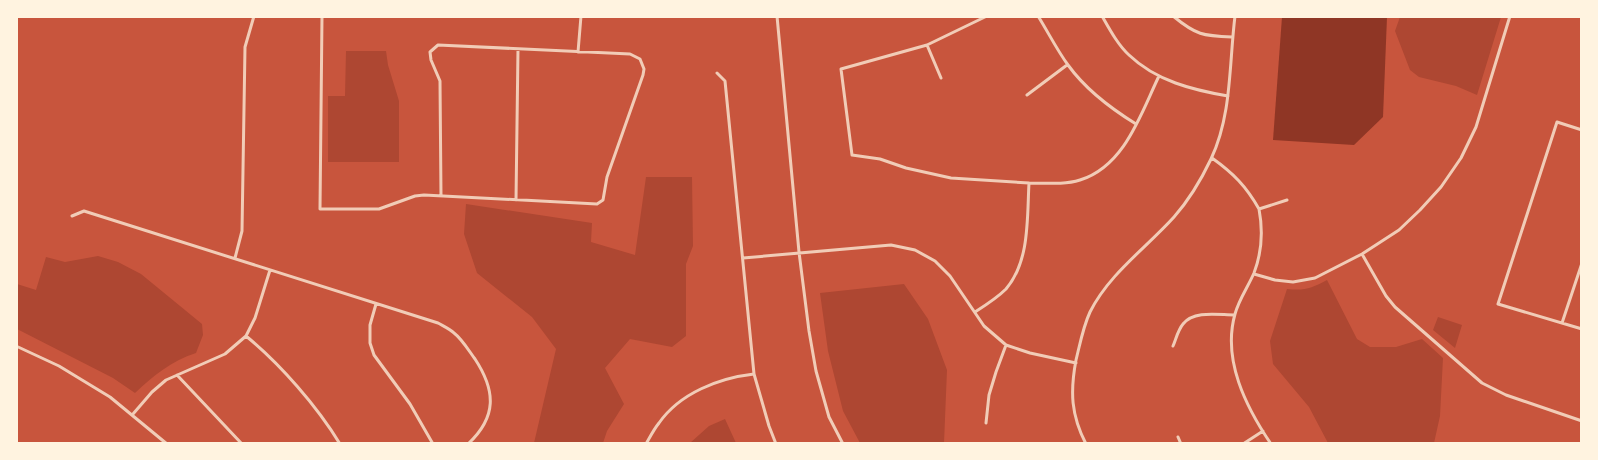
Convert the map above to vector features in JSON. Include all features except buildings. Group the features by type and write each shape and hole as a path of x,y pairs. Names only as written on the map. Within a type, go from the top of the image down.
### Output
{"street":[{"path":"234,258 242,231 245,47 254,16"},
{"path":"322,16 320,209 379,209 415,196 441,195 597,204 603,200 607,177 643,75 644,69 640,59 630,54 438,45 430,52 430,56 441,86 441,195"},
{"path":"578,52 581,16"},
{"path":"777,16 799,252 809,331 816,370 829,417 843,444"},
{"path":"987,16 927,45 841,69 852,155 880,159 906,168 951,178 1029,183 1065,183 1080,180 1097,173 1119,153 1136,124 1159,75"},
{"path":"1038,16 1067,65 1089,90 1113,110 1136,124"},
{"path":"1102,16 1118,43 1129,56 1159,75 1191,88 1228,96"},
{"path":"1173,16 1190,30 1199,34 1210,37 1232,37"},
{"path":"1086,444 1079,430 1072,404 1072,384 1082,333 1090,312 1106,287 1174,216 1190,196 1212,158 1223,126 1228,96 1235,16"},
{"path":"1254,274 1293,282 1315,278 1362,254 1399,230 1420,210 1441,187 1461,158 1476,127 1510,16"},
{"path":"927,45 941,78"},
{"path":"516,200 518,49"},
{"path":"1027,95 1067,65"},
{"path":"717,73 725,81 754,374 776,444"},
{"path":"1581,130 1557,122 1498,304 1581,329"},
{"path":"1212,158 1241,182 1259,209 1260,257 1234,315 1232,338 1234,370 1242,395 1271,444"},
{"path":"975,312 1001,293 1016,274 1027,232 1029,183"},
{"path":"1259,209 1287,200"},
{"path":"72,216 84,211 438,324 454,333 488,382 491,400 481,432 468,444"},
{"path":"743,258 891,245 915,250 935,261 950,276 984,326 1006,345 1076,363"},
{"path":"1362,254 1386,296 1395,307 1482,382 1506,394 1581,421"},
{"path":"1563,323 1581,262"},
{"path":"133,414 166,380 225,354 246,336 255,318 270,270"},
{"path":"376,304 370,325 370,343 374,355 410,404 433,444"},
{"path":"1173,346 1184,323 1189,319 1212,314 1234,315"},
{"path":"246,336 265,351 301,392 340,444"},
{"path":"986,423 989,395 1006,345"},
{"path":"16,346 84,380 133,414 167,444"},
{"path":"646,444 659,422 692,393 736,376 754,374"},
{"path":"177,375 242,444"},
{"path":"1243,444 1263,431"},
{"path":"1178,436 1181,444"}],"shaded area":[{"path":"1282,17 1387,17 1383,117 1354,145 1273,140"},
{"path":"1400,17 1501,17 1477,95 1456,86 1419,77 1410,70 1395,31"},
{"path":"346,51 386,51 399,101 399,162 328,162 328,96 345,96"},
{"path":"646,177 692,177 693,246 686,264 686,336 672,347 630,339 605,368 624,404 607,431 603,443 534,443 556,349 532,317 477,273 464,234 466,204 592,223 591,242 635,255"},
{"path":"98,256 118,262 141,274 202,324 203,335 196,353 178,360 135,393 113,378 17,329 17,284 36,290 46,257 65,262"},
{"path":"1327,280 1357,339 1370,347 1396,347 1422,339 1443,358 1440,416 1434,443 1328,443 1309,407 1273,364 1270,341 1287,289 1308,288"},
{"path":"904,284 928,319 947,370 944,443 860,443 843,411 828,351 820,293"},
{"path":"1438,317 1462,325 1455,348 1433,330"},
{"path":"725,419 736,443 690,443 709,426"}]}
